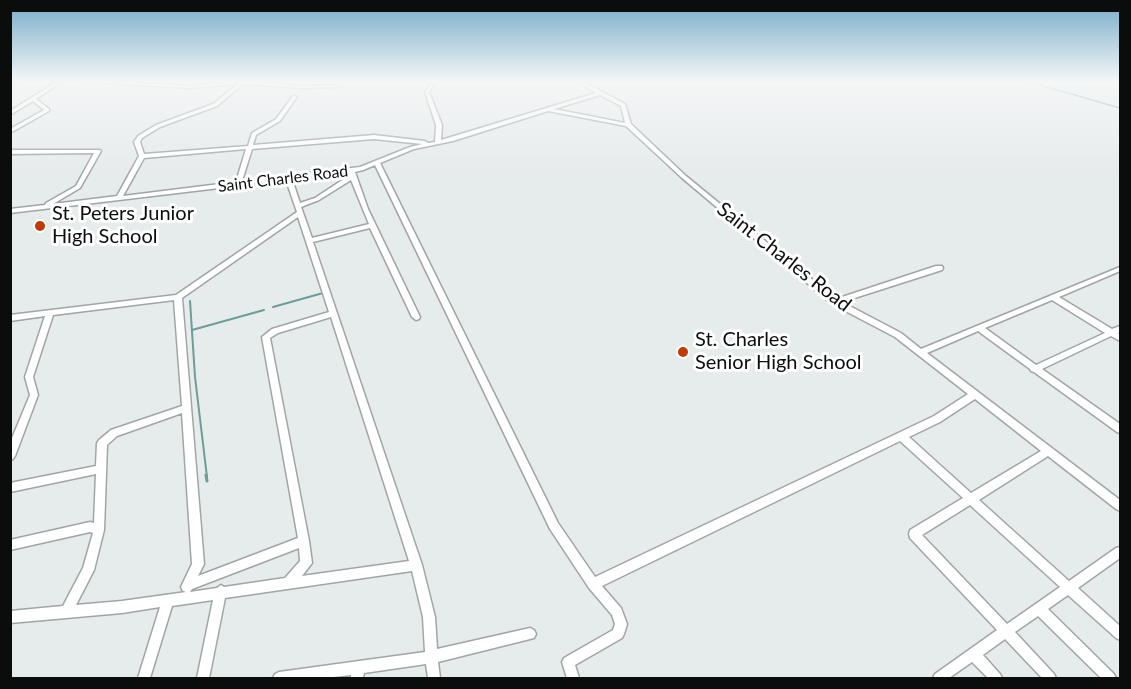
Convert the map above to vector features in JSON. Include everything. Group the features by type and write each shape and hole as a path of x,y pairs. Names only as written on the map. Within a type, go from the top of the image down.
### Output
{"street":[{"path":"10,132 41,113"},
{"path":"142,156 136,142 145,133 195,113"},
{"path":"238,185 255,132 278,120 283,113"},
{"path":"435,113 439,125 438,143"},
{"name":"Saint Charles Road","path":"10,211 352,173 403,151 428,143 438,143 529,113"},
{"path":"570,113 628,125"},
{"name":"Saint Charles Road","path":"625,113 628,125 684,177 835,302 898,335 1120,506"},
{"path":"142,156 374,137 428,143"},
{"path":"10,152 98,151 78,187 43,207"},
{"path":"119,198 142,156"},
{"path":"377,164 554,525 593,584 618,612 621,624 618,634 568,662 573,678"},
{"path":"10,318 178,297 298,209 313,202 352,173 373,225 416,316"},
{"path":"289,180 416,565 429,617 434,678"},
{"path":"310,241 373,225"},
{"path":"835,302 939,268"},
{"path":"921,352 1120,270"},
{"path":"144,678 173,599 188,585 198,564 178,297"},
{"path":"1053,297 1118,333"},
{"path":"10,456 34,395 29,377 50,313"},
{"path":"288,583 306,563 304,541 266,337 275,331 333,314"},
{"path":"980,329 1120,429"},
{"path":"1034,369 1118,333"},
{"path":"593,584 902,436 937,418 975,394"},
{"path":"66,612 88,570 99,530 102,443 106,438 187,408"},
{"path":"902,436 1120,634"},
{"path":"1049,451 973,500 914,534 1050,678"},
{"path":"10,488 101,468"},
{"path":"10,545 90,527 99,530"},
{"path":"188,585 304,541"},
{"path":"939,678 1120,552"},
{"path":"10,617 173,599 416,565"},
{"path":"202,678 221,591"},
{"path":"1038,608 1110,678"},
{"path":"279,678 358,673 530,634"},
{"path":"973,654 996,678"}],"waterway":[{"path":"273,307 323,293"},
{"path":"190,301 195,377 207,477"},
{"path":"17,320 115,307"},
{"path":"192,330 264,310"},
{"path":"206,475 207,481"}],"place":[{"name":"St. Peters Junior High School","path":"40,226"},
{"name":"St. Charles Senior High School","path":"683,352"}]}
